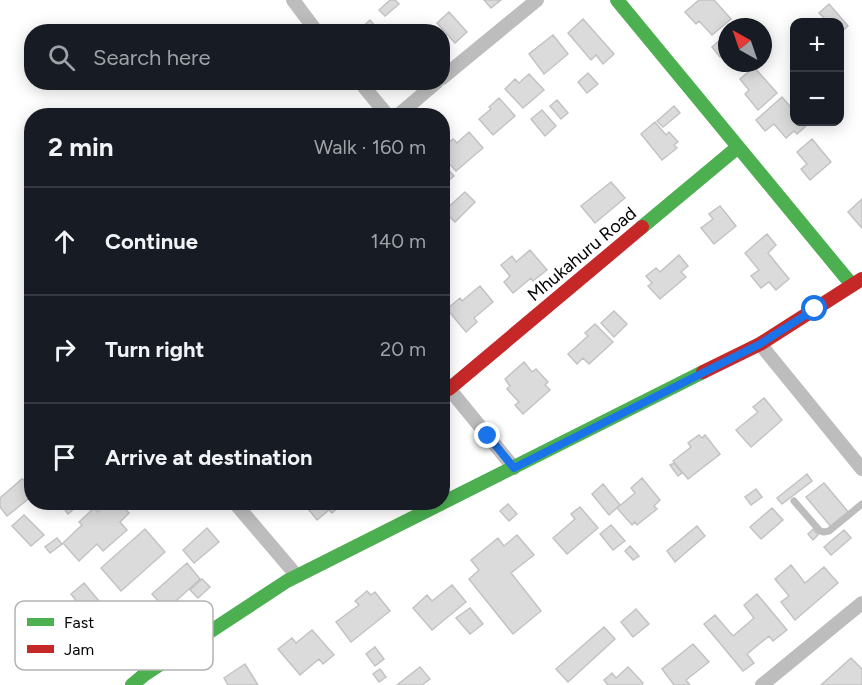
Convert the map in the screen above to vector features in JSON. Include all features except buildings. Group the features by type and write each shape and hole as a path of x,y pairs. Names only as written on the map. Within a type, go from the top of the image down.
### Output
{"street":[{"path":"293,0 311,24"},
{"path":"450,71 537,0"},
{"path":"450,500 760,344 857,282 738,147 617,0"},
{"path":"367,90 381,108"},
{"path":"406,108 428,90"},
{"name":"Mhukahuru Road","path":"450,381 738,147"},
{"path":"760,344 862,470"},
{"path":"450,389 514,468"},
{"path":"241,510 297,576"},
{"path":"213,629 287,581 430,510"},
{"path":"762,685 862,603"},
{"path":"132,685 151,670"}],"lane":[{"path":"794,501 820,531 824,532 829,531 862,504"}],"traffic: fast":[{"path":"617,0 852,285"},
{"path":"642,227 738,147"},
{"path":"450,499 703,372"},
{"path":"213,630 287,581 428,510"},
{"path":"132,685 152,670"}],"traffic: jam":[{"path":"450,388 642,227"},
{"path":"703,372 760,344 862,279"}],"route":[{"path":"488,436 514,468 760,344 815,309"}]}
